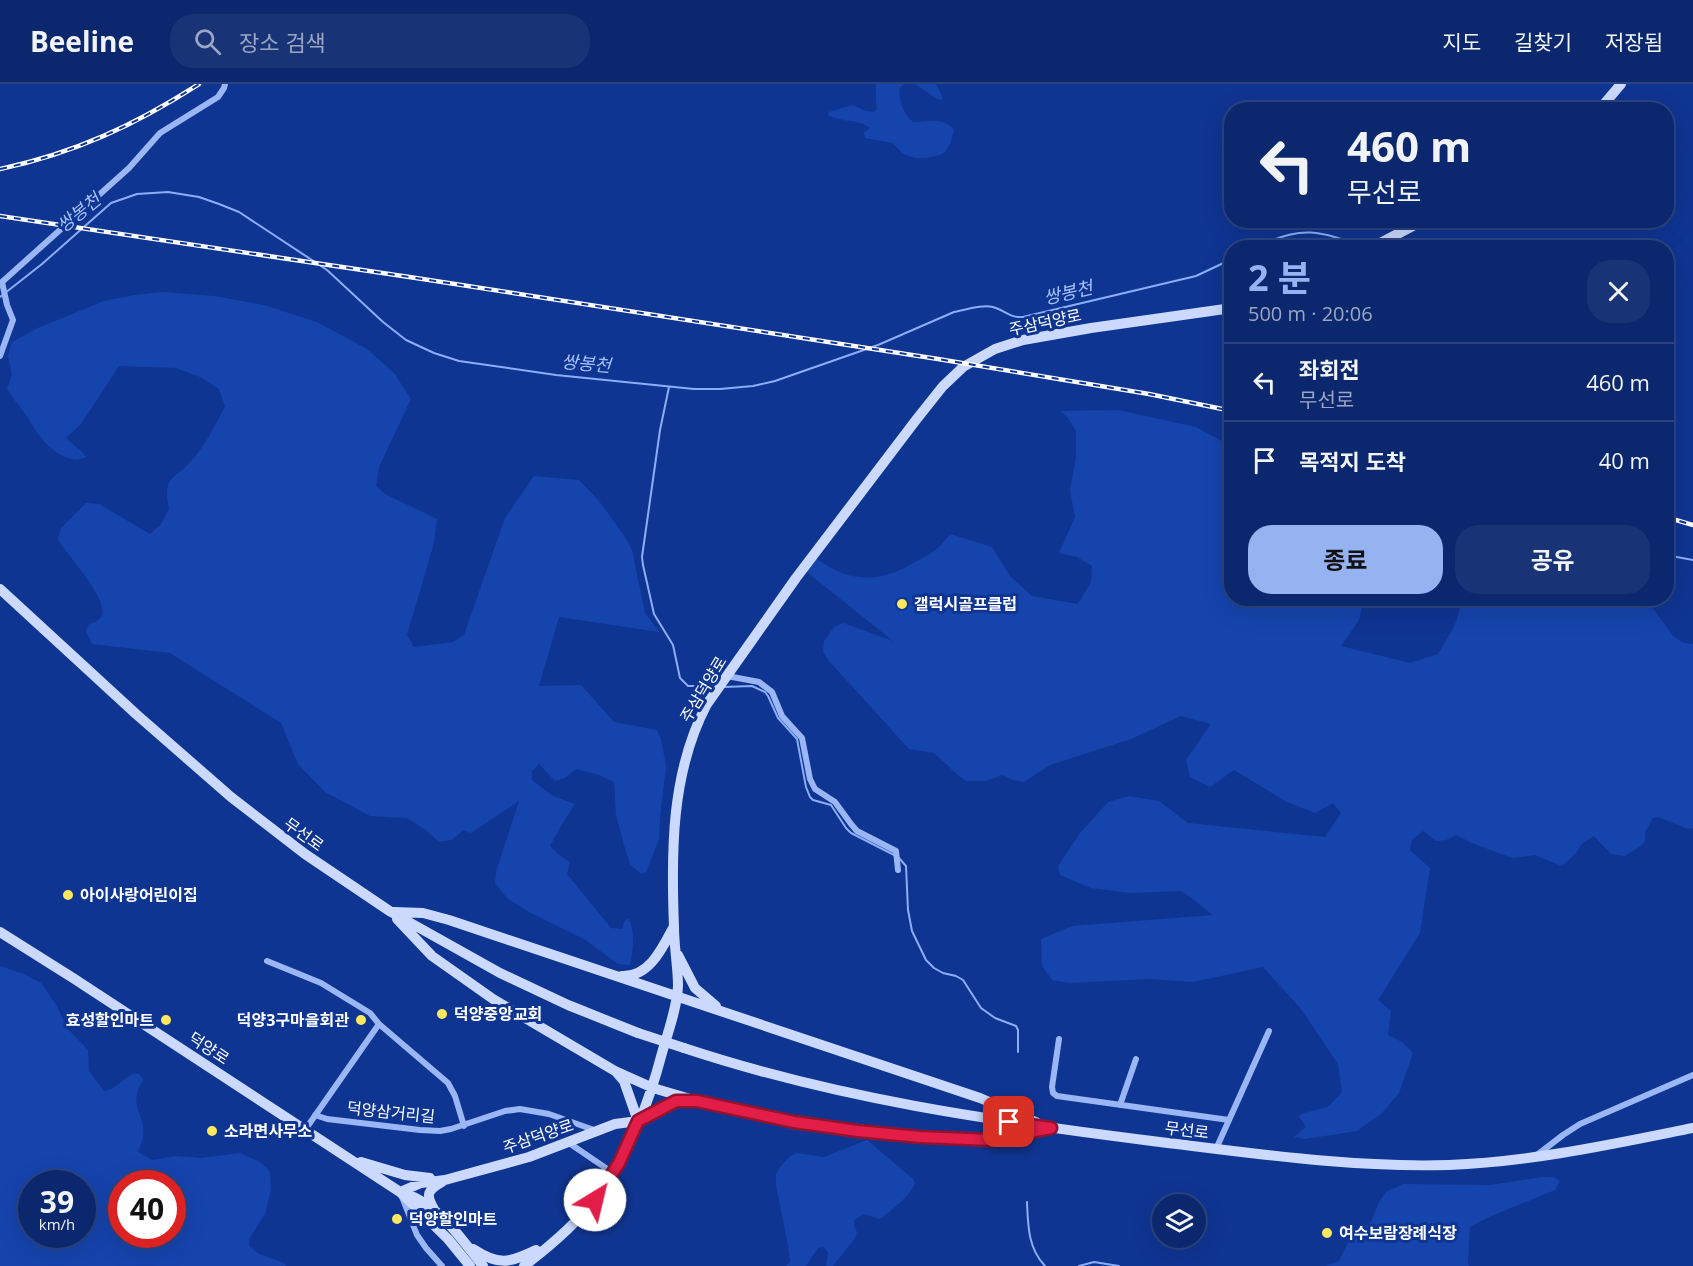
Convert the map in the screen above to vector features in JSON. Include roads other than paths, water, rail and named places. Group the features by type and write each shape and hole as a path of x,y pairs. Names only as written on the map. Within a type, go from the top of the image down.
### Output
{"street":[{"path":"0,356 13,320 2,284 129,168 160,133 219,97 225,84"},
{"path":"1606,102 1621,84"},
{"path":"1385,240 1408,228"},
{"name":"주삼덕양로","path":"400,1192 421,1183 445,1180 530,1157 618,1123 638,1121 653,1088 677,996 674,928 675,827 685,760 699,719 725,677 796,578 929,404 956,373 971,361 995,349 1023,340 1224,309"},
{"name":"무선로","path":"0,589 136,714 231,797 305,854 390,912 500,974 568,1005 639,1033 753,1070 844,1093 946,1113 1216,1149 1326,1161 1408,1165 1460,1164 1536,1156 1693,1128"},
{"path":"725,677 759,682 772,692 782,716 802,738 810,779 815,789 836,802 857,831 897,852 898,870"},
{"path":"390,912 423,913 436,916 980,1098 1051,1128"},
{"path":"390,912 444,966 493,999 615,1071 653,1088 697,1101 794,1122 858,1131 920,1137 991,1140 1051,1128"},
{"path":"616,976 634,975 650,964 660,953 674,928"},
{"name":"덕양로","path":"0,932 400,1192 448,1239 470,1266"},
{"path":"675,949 695,988 723,1012"},
{"name":"덕양삼거리길","path":"267,961 321,983 370,1012 379,1024 448,1083 455,1096 464,1126"},
{"name":"덕양삼거리길","path":"305,1130 379,1024"},
{"path":"1216,1149 1269,1031"},
{"path":"1059,1039 1053,1093 1062,1097 1229,1120"},
{"path":"1120,1105 1136,1059"},
{"path":"615,1071 624,1081 638,1121"},
{"path":"1536,1156 1580,1124 1693,1075"},
{"path":"524,1266 557,1239 595,1200 613,1173 638,1121 670,1103 682,1100 697,1101"},
{"name":"덕양삼거리길","path":"315,1115 327,1119 440,1131 464,1126 520,1108 549,1114 597,1131"},
{"path":"568,1143 613,1173"},
{"path":"349,1159 398,1173 445,1180"},
{"path":"436,1212 429,1193 432,1188 445,1180"},
{"path":"400,1192 417,1235 442,1266"},
{"name":"덕양로","path":"400,1192 416,1198 436,1212 483,1266"},
{"path":"463,1241 489,1258 505,1262 524,1256 557,1239"},
{"path":"537,1266 557,1239"}],"waterway":[{"name":"쌍봉천","path":"0,297 42,264 111,203 137,194 168,192 199,197 239,212 327,270 406,340 434,353 459,361 556,375 694,389 720,389 775,381 878,345 954,312 987,306 1012,316 1023,317 1196,276 1224,263"},
{"name":"쌍봉천","path":"1271,240 1299,233 1323,234 1344,240"},
{"path":"669,387 660,430 642,557 643,565 654,614 673,645 680,678 688,686 714,686"},
{"name":"쌍봉천","path":"1674,556 1693,560"},
{"path":"723,687 752,686 765,692 778,718 797,739 810,797 831,805 851,833 894,855"},
{"path":"899,858 906,866 908,910 912,931 926,960 943,973 963,980 981,1008 995,1018 1016,1026 1018,1052"},
{"path":"1027,1202 1032,1244 1045,1266"},
{"path":"1079,1266 1094,1262 1119,1266"}],"railway":[{"path":"0,169 54,155 104,136 128,125 199,84"},
{"path":"0,216 938,359 1149,394 1224,409"},
{"path":"1674,519 1693,525"}],"place":[{"name":"갤럭시골프클럽","path":"902,604"},
{"name":"아이사랑어린이집","path":"68,895"},
{"name":"덕양중앙교회","path":"442,1014"},
{"name":"효성할인마트","path":"166,1020"},
{"name":"덕양3구마을회관","path":"361,1020"},
{"name":"소라면사무소","path":"212,1131"},
{"name":"덕양할인마트","path":"397,1219"},
{"name":"여수보람장례식장","path":"1327,1233"}]}
